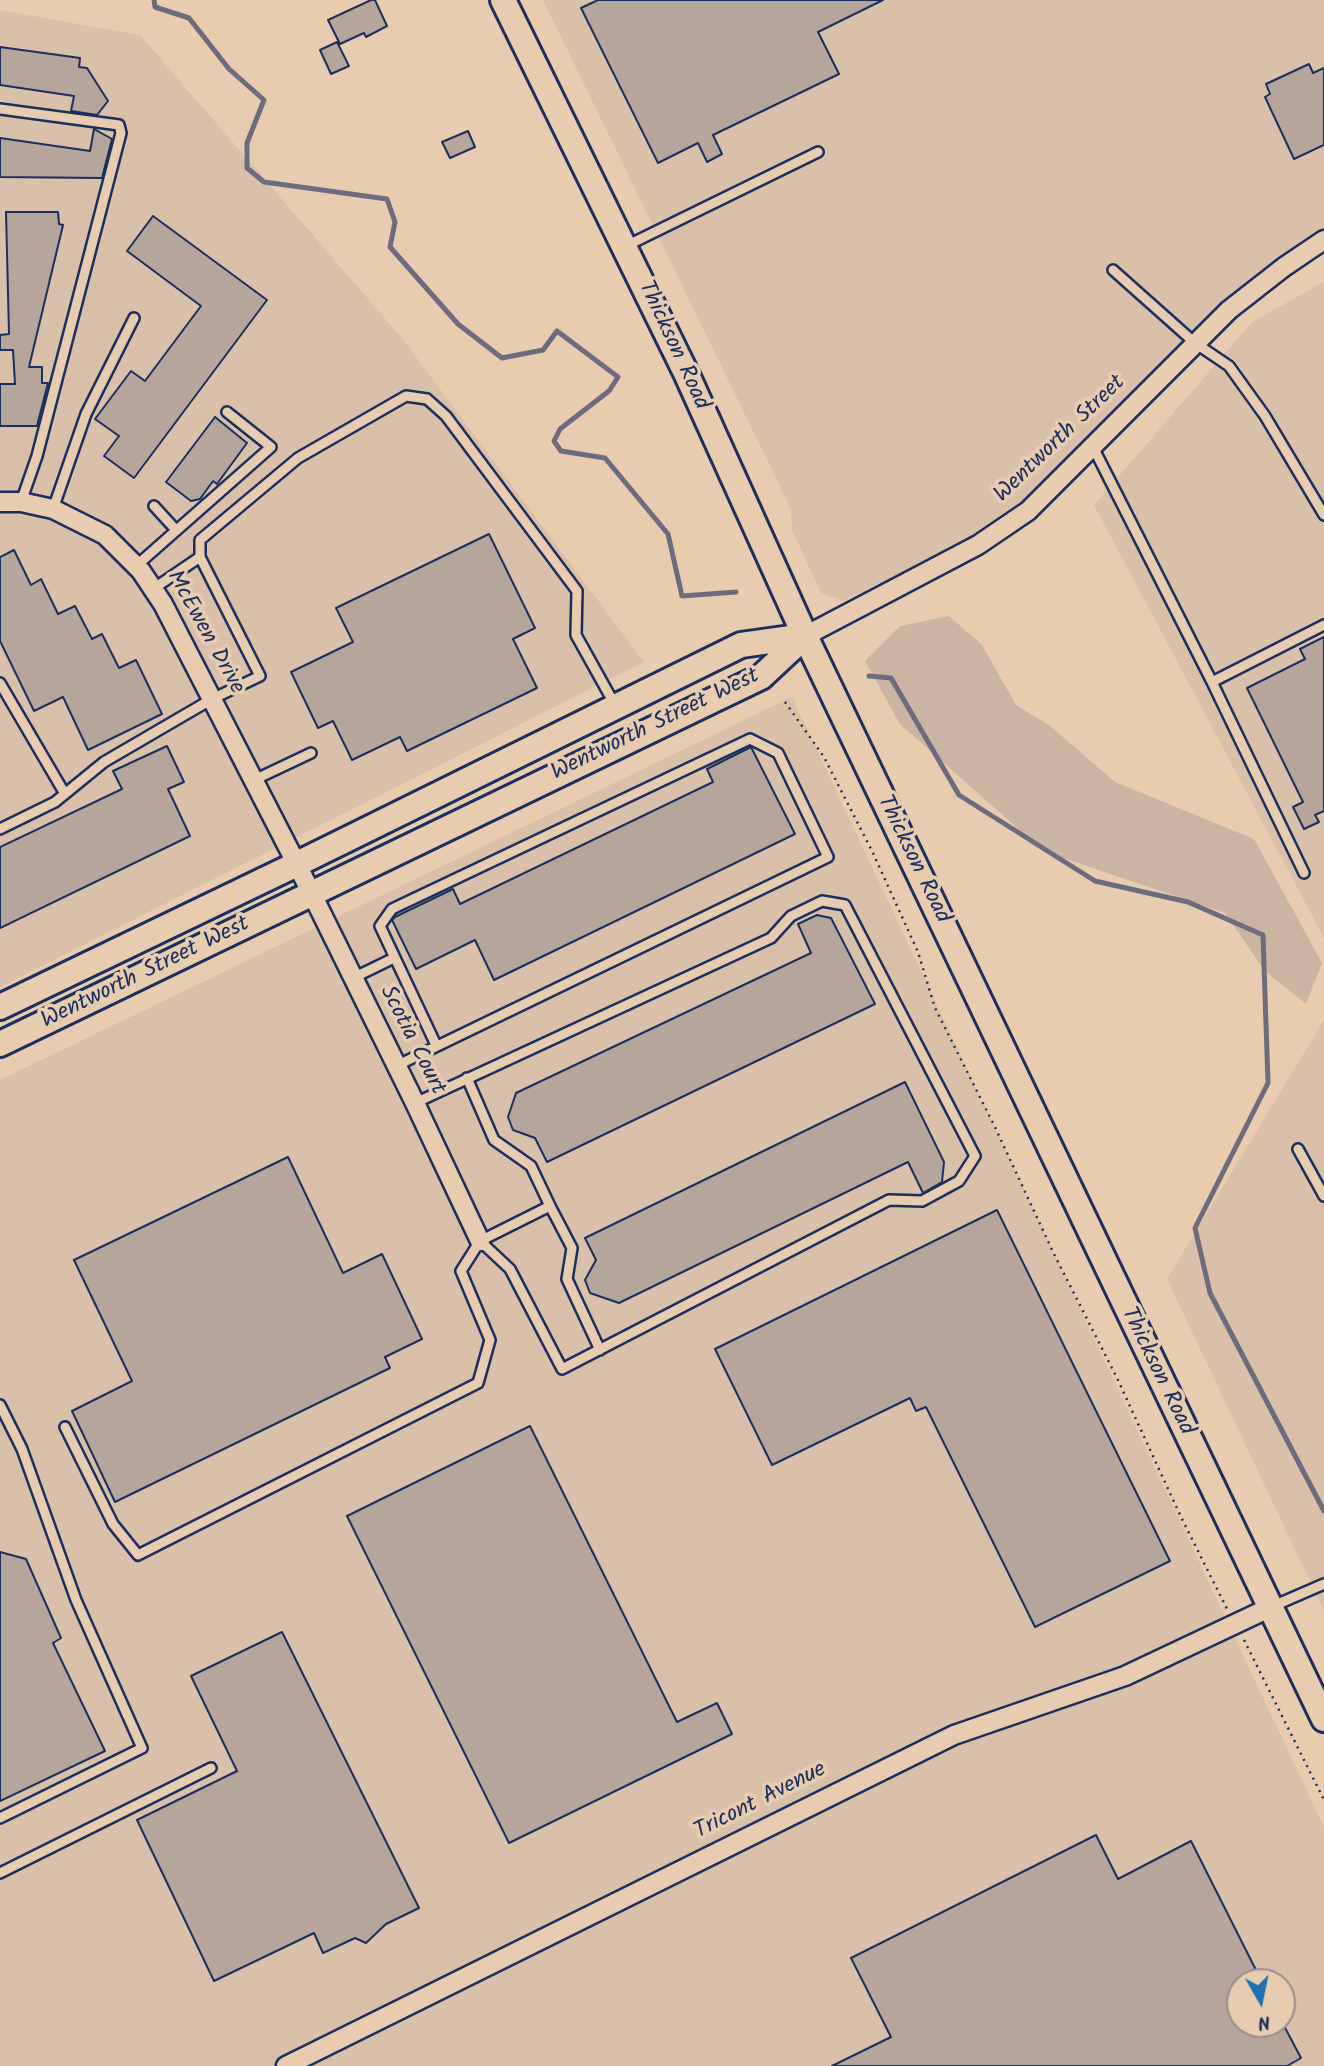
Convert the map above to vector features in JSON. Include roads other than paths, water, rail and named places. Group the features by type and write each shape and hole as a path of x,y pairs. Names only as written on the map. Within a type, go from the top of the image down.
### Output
{"main road":[{"name":"Thickson Road","path":"503,0 692,388 805,636 1324,1719"},
{"name":"Wentworth Street West","path":"0,1007 741,645 805,636"},
{"name":"Wentworth Street West","path":"0,1044 761,677 805,636"}],"street":[{"name":"Wentworth Street","path":"805,636 978,545 1028,510 1195,343 1248,294 1324,240"},
{"name":"McEwen Drive","path":"0,502 21,502 53,509 105,535 136,566 163,604 297,864"},
{"name":"Scotia Court","path":"297,864 415,1102 480,1241"},
{"name":"Tricont Avenue","path":"286,2066 954,1735 1125,1676 1269,1608"}],"lane":[{"path":"0,109 119,125 121,133 37,456 21,502"},
{"path":"624,246 818,152"},
{"path":"1113,270 1195,343 1229,366 1272,428 1324,515"},
{"path":"53,509 86,414 134,318"},
{"path":"0,829 55,802 104,762 212,699 260,676 201,557 201,540 298,457 406,396 427,400 446,416 577,591 576,635 616,706"},
{"path":"136,566 271,447 227,412"},
{"path":"1093,447 1212,682 1304,873"},
{"path":"153,506 176,530"},
{"path":"153,589 201,557"},
{"path":"1212,682 1324,625"},
{"path":"0,683 65,794"},
{"path":"396,1066 828,857 778,752 750,739 391,909 380,926 436,1045"},
{"path":"254,780 311,753"},
{"path":"415,1102 771,938 791,916 822,901 845,905 975,1156 959,1181 922,1202 889,1200 562,1369 510,1269 480,1241"},
{"path":"352,978 394,958"},
{"path":"467,1078 494,1140 531,1166 572,1248 567,1279 600,1350"},
{"path":"1298,1149 1324,1196"},
{"path":"65,1427 113,1524 138,1555 478,1383 490,1340 461,1270 480,1241 550,1206"},
{"path":"0,1405 22,1449 76,1600 142,1748 0,1818"},
{"path":"1269,1608 1324,1584"},
{"path":"0,1872 211,1768"}],"waterway":[{"path":"154,0 155,7 189,18 229,69 264,100 247,143 247,168 264,182 387,199 395,222 390,247 458,324 502,358 543,350 557,331 618,377 609,391 560,429 554,441 561,451 605,458 668,534 682,596 736,592"},
{"path":"869,676 891,678 959,795 1095,881 1188,902 1263,935 1268,1083 1195,1228 1210,1293 1324,1511"}]}
